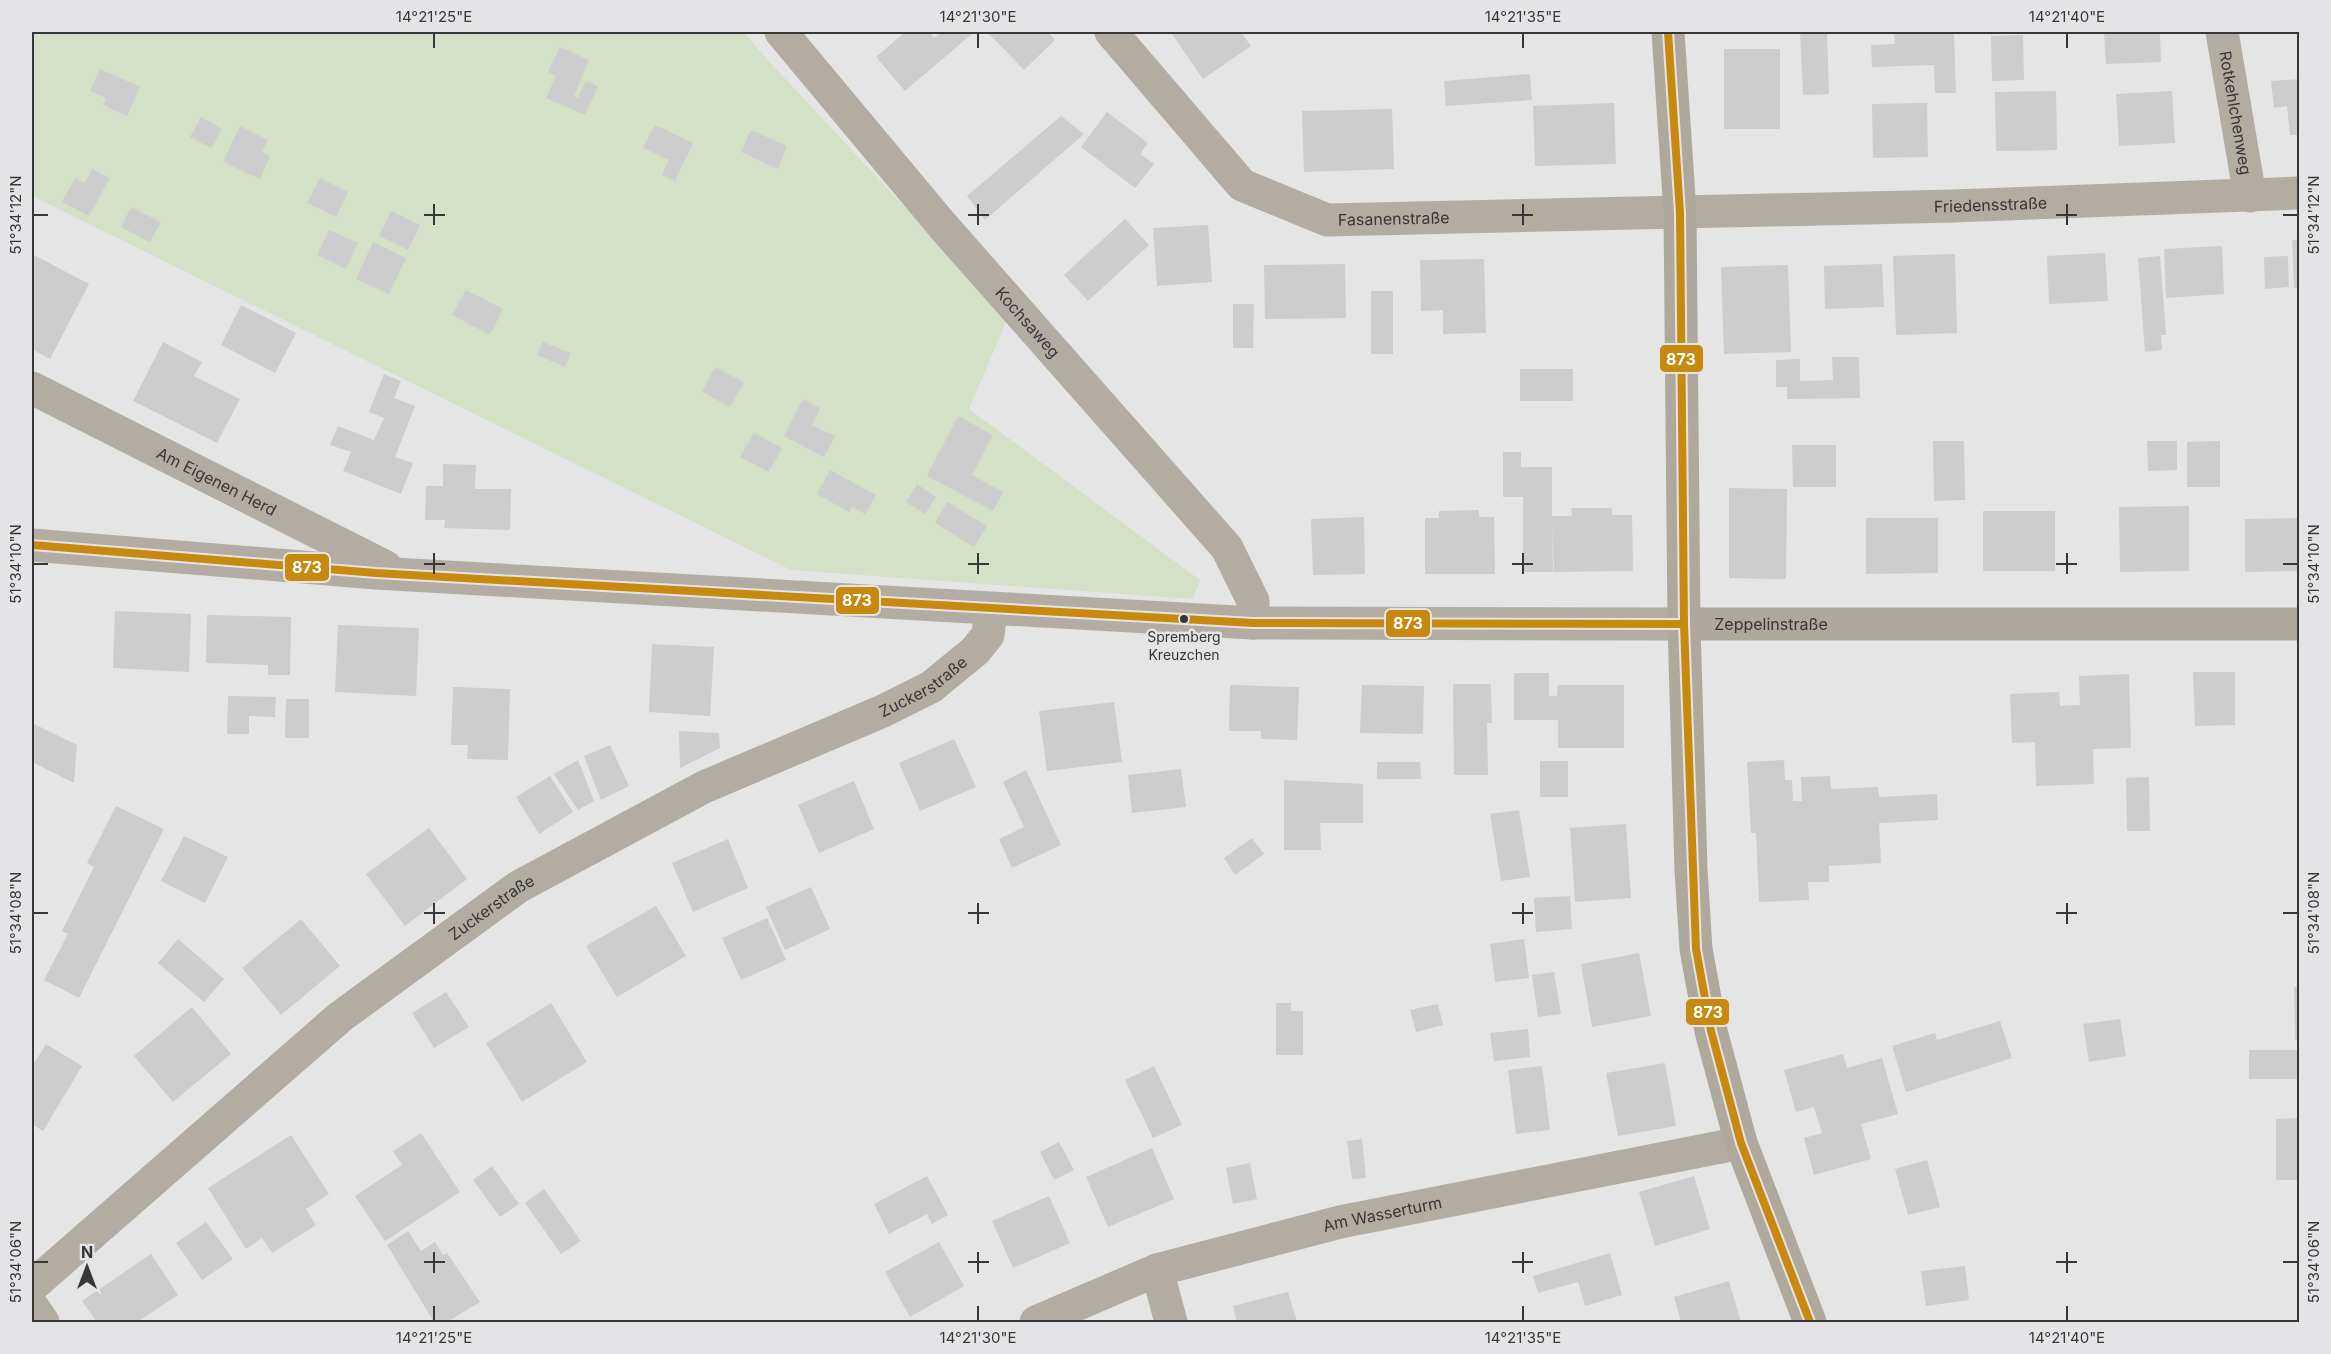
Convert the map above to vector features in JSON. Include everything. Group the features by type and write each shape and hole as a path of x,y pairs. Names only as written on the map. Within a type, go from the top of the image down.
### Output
{"street":[{"name":"Kochsaweg","path":"781,32 942,225 1227,548 1253,601 1253,623"},
{"name":"Fasanenstraße","path":"1112,32 1242,185 1328,220 1680,213"},
{"path":"1668,32 1680,213 1684,624 1691,870 1696,949 1711,1031 1741,1143 1810,1323"},
{"name":"Rotkehlchenweg","path":"2222,32 2250,196"},
{"name":"Friedensstraße","path":"1680,213 2300,193"},
{"name":"Am Eigenen Herd","path":"32,388 401,574"},
{"name":"Zeppelinstraße","path":"32,545 401,574 1253,623 2300,624"},
{"name":"Zuckerstraße","path":"32,1286 340,1017 518,887 704,787 883,711 930,687 975,651 988,634 991,609"},
{"name":"Am Wasserturm","path":"1036,1323 1157,1270 1340,1222 1741,1143"},
{"path":"1157,1270 1171,1323"},
{"path":"32,1306 43,1323"}],"green space":[{"path":"32,32 744,32 1008,318 969,409 1200,580 1193,599 791,570 32,196"}],"building":[{"path":"905,32 929,32 934,38 942,32 974,32 905,91 876,57"},
{"path":"987,32 1048,32 1055,40 1024,70"},
{"path":"1176,32 1241,32 1251,46 1203,79 1172,34"},
{"path":"1800,32 1827,32 1829,94 1803,95"},
{"path":"1894,32 1954,32 1956,93 1935,93 1934,65 1872,67 1871,45 1895,44"},
{"path":"2104,32 2160,32 2161,62 2106,64"},
{"path":"2023,35 2024,80 1992,81 1991,36"},
{"path":"560,47 589,60 574,96 578,98 586,81 598,86 585,115 546,98 556,76 548,72"},
{"path":"1724,49 1780,49 1780,129 1724,129"},
{"path":"100,69 140,87 127,116 103,105 106,98 90,91"},
{"path":"1530,74 1532,100 1446,106 1444,81"},
{"path":"2300,79 2300,135 2290,135 2287,106 2274,108 2271,81"},
{"path":"2056,91 2057,150 1996,151 1995,92"},
{"path":"2172,91 2175,143 2119,146 2116,94"},
{"path":"1614,103 1616,164 1535,166 1533,106"},
{"path":"1927,103 1928,157 1873,158 1872,104"},
{"path":"1392,109 1394,169 1304,172 1302,111"},
{"path":"1107,112 1148,143 1140,154 1154,164 1135,188 1081,147"},
{"path":"1061,116 1084,134 985,220 967,196"},
{"path":"201,117 222,129 211,148 190,137"},
{"path":"655,125 693,143 675,181 662,175 669,160 643,148"},
{"path":"240,126 268,140 262,152 270,156 260,179 223,162"},
{"path":"751,130 787,146 778,169 741,152"},
{"path":"92,169 110,178 89,216 62,202 75,178 85,183"},
{"path":"320,178 348,192 336,217 307,203"},
{"path":"131,207 161,222 150,242 121,227"},
{"path":"391,211 420,225 408,250 379,236"},
{"path":"1125,219 1149,245 1088,301 1064,275"},
{"path":"1208,225 1212,282 1157,286 1153,228"},
{"path":"329,230 358,243 346,269 317,255"},
{"path":"2300,239 2300,288 2294,288 2292,240"},
{"path":"373,242 406,258 389,294 356,279"},
{"path":"2222,246 2224,294 2166,298 2164,249"},
{"path":"2105,253 2108,301 2049,304 2047,256"},
{"path":"32,254 89,284 50,359 32,349"},
{"path":"1955,254 1957,333 1896,335 1893,256"},
{"path":"2160,256 2166,335 2161,335 2162,350 2145,352 2138,258"},
{"path":"2288,256 2289,287 2265,289 2264,257"},
{"path":"1484,259 1486,333 1443,334 1443,310 1421,311 1420,260"},
{"path":"1345,264 1346,318 1265,319 1264,265"},
{"path":"1882,264 1884,307 1825,309 1824,266"},
{"path":"1788,265 1791,352 1724,354 1721,267"},
{"path":"466,290 503,309 490,335 452,315"},
{"path":"1371,291 1393,291 1393,354 1371,354"},
{"path":"1233,304 1254,304 1253,348 1233,348"},
{"path":"241,305 296,333 275,373 221,345"},
{"path":"163,342 202,362 194,376 240,399 217,443 133,401"},
{"path":"543,342 571,353 565,367 537,355"},
{"path":"1832,357 1859,357 1860,398 1787,399 1787,387 1776,387 1776,360 1800,359 1800,381 1833,380"},
{"path":"715,367 744,382 730,407 702,392"},
{"path":"1520,369 1573,369 1573,401 1520,401"},
{"path":"384,374 401,381 394,398 415,406 395,457 413,463 401,494 343,471 351,452 330,445 338,426 374,440 384,418 369,412"},
{"path":"803,399 820,408 812,425 835,436 824,457 784,436"},
{"path":"958,416 993,435 972,475 1003,492 993,511 927,476"},
{"path":"754,433 782,448 769,472 740,457"},
{"path":"1933,441 1964,441 1965,500 1934,501"},
{"path":"2147,441 2177,441 2177,470 2148,471"},
{"path":"2220,441 2220,487 2187,487 2187,442"},
{"path":"1792,445 1836,445 1836,487 1793,487"},
{"path":"1503,452 1521,452 1521,467 1552,467 1552,516 1572,516 1571,508 1612,508 1612,515 1632,515 1633,571 1554,572 1552,524 1553,572 1523,572 1523,497 1503,497"},
{"path":"443,464 476,465 475,489 511,489 510,530 444,528 445,520 425,520 426,486 443,486"},
{"path":"830,470 876,495 865,514 852,507 849,512 817,494"},
{"path":"917,484 936,497 925,514 906,502"},
{"path":"1729,488 1787,489 1786,579 1729,578"},
{"path":"947,502 987,526 974,547 935,523"},
{"path":"2189,506 2189,571 2120,572 2119,507"},
{"path":"1479,510 1479,517 1494,517 1495,574 1425,574 1425,518 1439,518 1439,511"},
{"path":"1983,511 2055,511 2055,571 1983,571"},
{"path":"1364,517 1365,574 1313,575 1311,519"},
{"path":"1866,518 1938,518 1938,573 1866,574"},
{"path":"2300,518 2300,571 2245,572 2245,519"},
{"path":"115,611 191,614 189,672 113,668"},
{"path":"207,615 291,617 290,675 268,675 268,665 206,663"},
{"path":"338,625 419,628 416,696 335,692"},
{"path":"652,644 714,647 710,716 649,712"},
{"path":"2193,672 2235,672 2235,725 2195,726"},
{"path":"1514,673 1549,673 1549,696 1557,696 1558,685 1624,685 1624,748 1558,748 1558,720 1514,720"},
{"path":"2129,674 2131,748 2093,749 2094,784 2036,786 2035,742 2012,743 2010,694 2059,692 2060,706 2080,705 2079,676"},
{"path":"1453,684 1491,684 1492,723 1487,723 1488,775 1454,775"},
{"path":"1230,685 1299,687 1297,740 1261,739 1261,731 1229,731"},
{"path":"1362,685 1424,686 1423,734 1360,733"},
{"path":"453,687 510,689 508,760 467,759 468,745 451,745"},
{"path":"228,696 276,697 275,717 249,716 249,734 227,734"},
{"path":"286,699 309,699 309,738 285,738"},
{"path":"1114,702 1122,762 1047,771 1039,711"},
{"path":"32,723 77,745 74,783 32,762"},
{"path":"679,731 719,733 720,748 680,768"},
{"path":"954,739 976,787 920,811 899,763"},
{"path":"610,745 629,786 601,800 584,756"},
{"path":"578,760 594,801 578,810 554,774"},
{"path":"1784,760 1785,780 1792,780 1793,801 1802,801 1801,777 1830,776 1831,789 1878,787 1879,797 1937,794 1938,820 1879,823 1881,863 1829,866 1829,882 1808,882 1809,900 1759,902 1756,833 1751,833 1747,762"},
{"path":"1540,761 1568,761 1568,797 1540,797"},
{"path":"1377,762 1420,762 1421,779 1377,779"},
{"path":"1181,769 1186,807 1132,813 1128,775"},
{"path":"1026,770 1061,845 1012,868 999,839 1024,827 1003,782"},
{"path":"550,776 573,812 539,834 516,797"},
{"path":"2149,777 2150,831 2127,831 2126,778"},
{"path":"1284,780 1363,784 1363,823 1320,823 1321,850 1284,850"},
{"path":"854,781 874,829 819,853 798,805"},
{"path":"116,806 164,829 79,998 44,980 68,934 62,931 94,867 87,863"},
{"path":"1519,810 1530,877 1501,881 1490,814"},
{"path":"1626,824 1631,898 1575,902 1570,828"},
{"path":"429,828 467,879 405,926 366,874"},
{"path":"184,836 228,857 205,903 161,881"},
{"path":"1252,838 1264,854 1235,875 1224,858"},
{"path":"728,839 748,888 693,912 672,863"},
{"path":"811,887 830,929 785,950 766,907"},
{"path":"1570,896 1572,929 1536,932 1534,898"},
{"path":"656,906 686,956 617,997 586,946"},
{"path":"767,918 786,960 741,980 722,938"},
{"path":"301,919 340,966 281,1015 242,968"},
{"path":"178,939 224,979 204,1002 158,963"},
{"path":"1524,939 1529,978 1495,982 1490,944"},
{"path":"1639,953 1651,1016 1592,1027 1581,964"},
{"path":"1554,972 1561,1014 1538,1017 1532,975"},
{"path":"2294,987 2300,987 2300,1040 2295,1040"},
{"path":"446,992 469,1027 434,1048 412,1013"},
{"path":"551,1003 587,1062 522,1102 486,1043"},
{"path":"1276,1003 1291,1003 1291,1011 1303,1011 1303,1055 1276,1055"},
{"path":"1438,1004 1443,1025 1416,1032 1410,1010"},
{"path":"192,1007 231,1054 173,1102 134,1056"},
{"path":"2120,1019 2126,1056 2089,1062 2083,1024"},
{"path":"2000,1021 2012,1058 1906,1092 1892,1046 1935,1033 1937,1040"},
{"path":"1528,1029 1530,1057 1494,1061 1490,1033"},
{"path":"46,1044 82,1066 43,1131 32,1124 32,1067"},
{"path":"2249,1050 2299,1050 2299,1079 2249,1079"},
{"path":"1843,1054 1847,1068 1882,1058 1898,1114 1861,1124 1871,1159 1814,1175 1804,1138 1822,1133 1814,1107 1796,1112 1784,1070"},
{"path":"1665,1063 1676,1126 1618,1136 1606,1073"},
{"path":"1154,1066 1182,1125 1153,1138 1125,1080"},
{"path":"1542,1066 1550,1130 1516,1134 1508,1070"},
{"path":"2300,1118 2300,1180 2276,1180 2276,1119"},
{"path":"421,1133 460,1192 385,1241 355,1196 402,1165 393,1151"},
{"path":"291,1135 329,1194 306,1209 316,1225 272,1253 262,1238 246,1249 208,1188"},
{"path":"1362,1139 1366,1178 1352,1179 1347,1141"},
{"path":"1059,1142 1074,1170 1054,1180 1040,1152"},
{"path":"1152,1148 1174,1199 1108,1227 1086,1177"},
{"path":"1927,1160 1940,1207 1908,1215 1895,1169"},
{"path":"1250,1163 1257,1199 1233,1204 1226,1168"},
{"path":"492,1166 519,1204 500,1217 473,1180"},
{"path":"927,1176 948,1215 932,1224 927,1214 889,1234 874,1204"},
{"path":"1694,1176 1710,1229 1655,1246 1639,1192"},
{"path":"544,1189 581,1241 561,1254 525,1203"},
{"path":"1049,1196 1070,1243 1013,1268 992,1221"},
{"path":"206,1222 233,1259 202,1280 176,1243"},
{"path":"408,1231 421,1251 435,1242 443,1255 447,1253 480,1302 447,1322 434,1322 387,1245"},
{"path":"939,1242 964,1286 910,1317 885,1272"},
{"path":"1610,1253 1622,1295 1585,1306 1578,1282 1538,1293 1533,1276"},
{"path":"151,1254 178,1295 137,1322 97,1322 82,1301"},
{"path":"1965,1266 1969,1300 1926,1306 1921,1271"},
{"path":"1729,1281 1741,1322 1681,1322 1674,1297"},
{"path":"1288,1292 1297,1322 1237,1322 1233,1306"}],"transit line":[{"name":"873","path":"1668,32 1680,213 1684,624 1696,949 1711,1031 1741,1143 1810,1322"},
{"name":"873","path":"32,545 376,573 1253,623 1684,624"}],"place":[{"name":"Spremberg Kreuzchen","path":"1184,619"}]}
